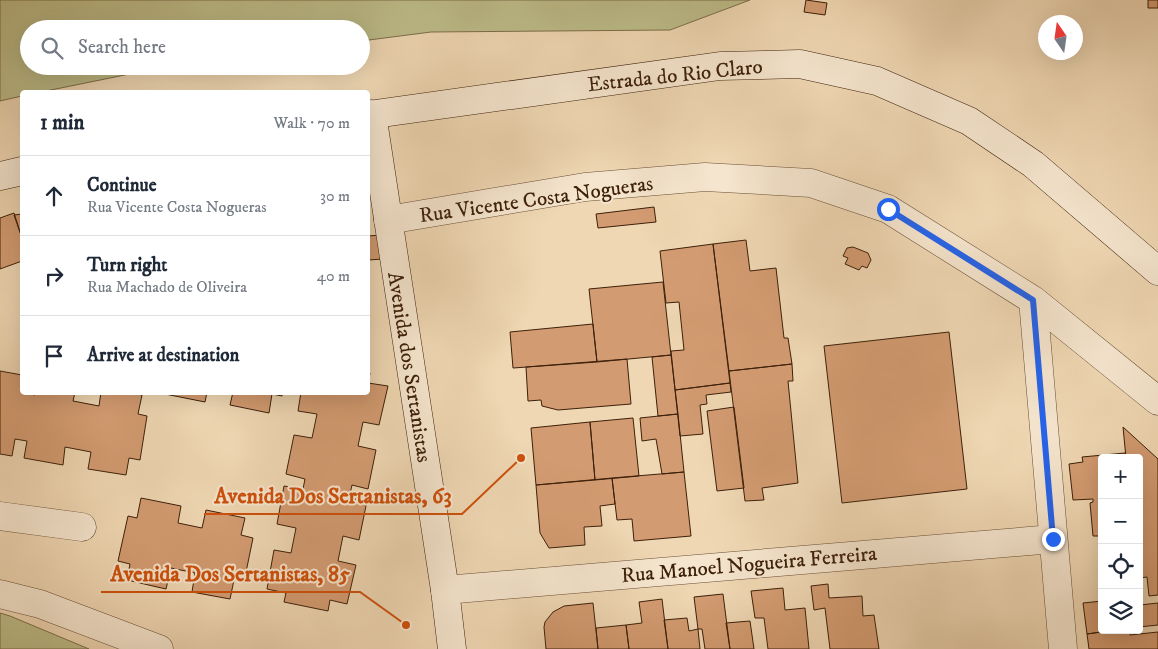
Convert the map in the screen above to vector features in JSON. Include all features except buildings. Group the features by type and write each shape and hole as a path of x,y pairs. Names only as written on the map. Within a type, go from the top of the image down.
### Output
{"street":[{"name":"Estrada do Rio Claro","path":"370,114 720,66 800,64 877,81 969,121 1033,164 1158,271"},
{"name":"Avenida dos Sertanistas","path":"370,114 445,590 452,649"},
{"path":"0,176 20,171"},
{"name":"Rua Vicente Costa Nogueras","path":"388,220 585,187 705,177 811,182 888,209 1033,300 1158,401"},
{"path":"1033,300 1063,649"},
{"path":"0,516 82,527"},
{"name":"Rua Manoel Nogueira Ferreira","path":"445,590 1053,539"},
{"path":"0,594 40,604 159,649"}],"green space":[{"path":"0,0 750,0 670,30 431,32 370,40 370,20 20,20 20,75 125,75 51,90 20,90 20,96 0,101"},
{"path":"0,613 10,616 89,649 0,649"}],"place":[{"name":"Avenida Dos Sertanistas, 63","path":"521,458"},
{"name":"Avenida Dos Sertanistas, 85","path":"406,625"}],"route":[{"path":"888,209 1033,300 1053,539"}]}
